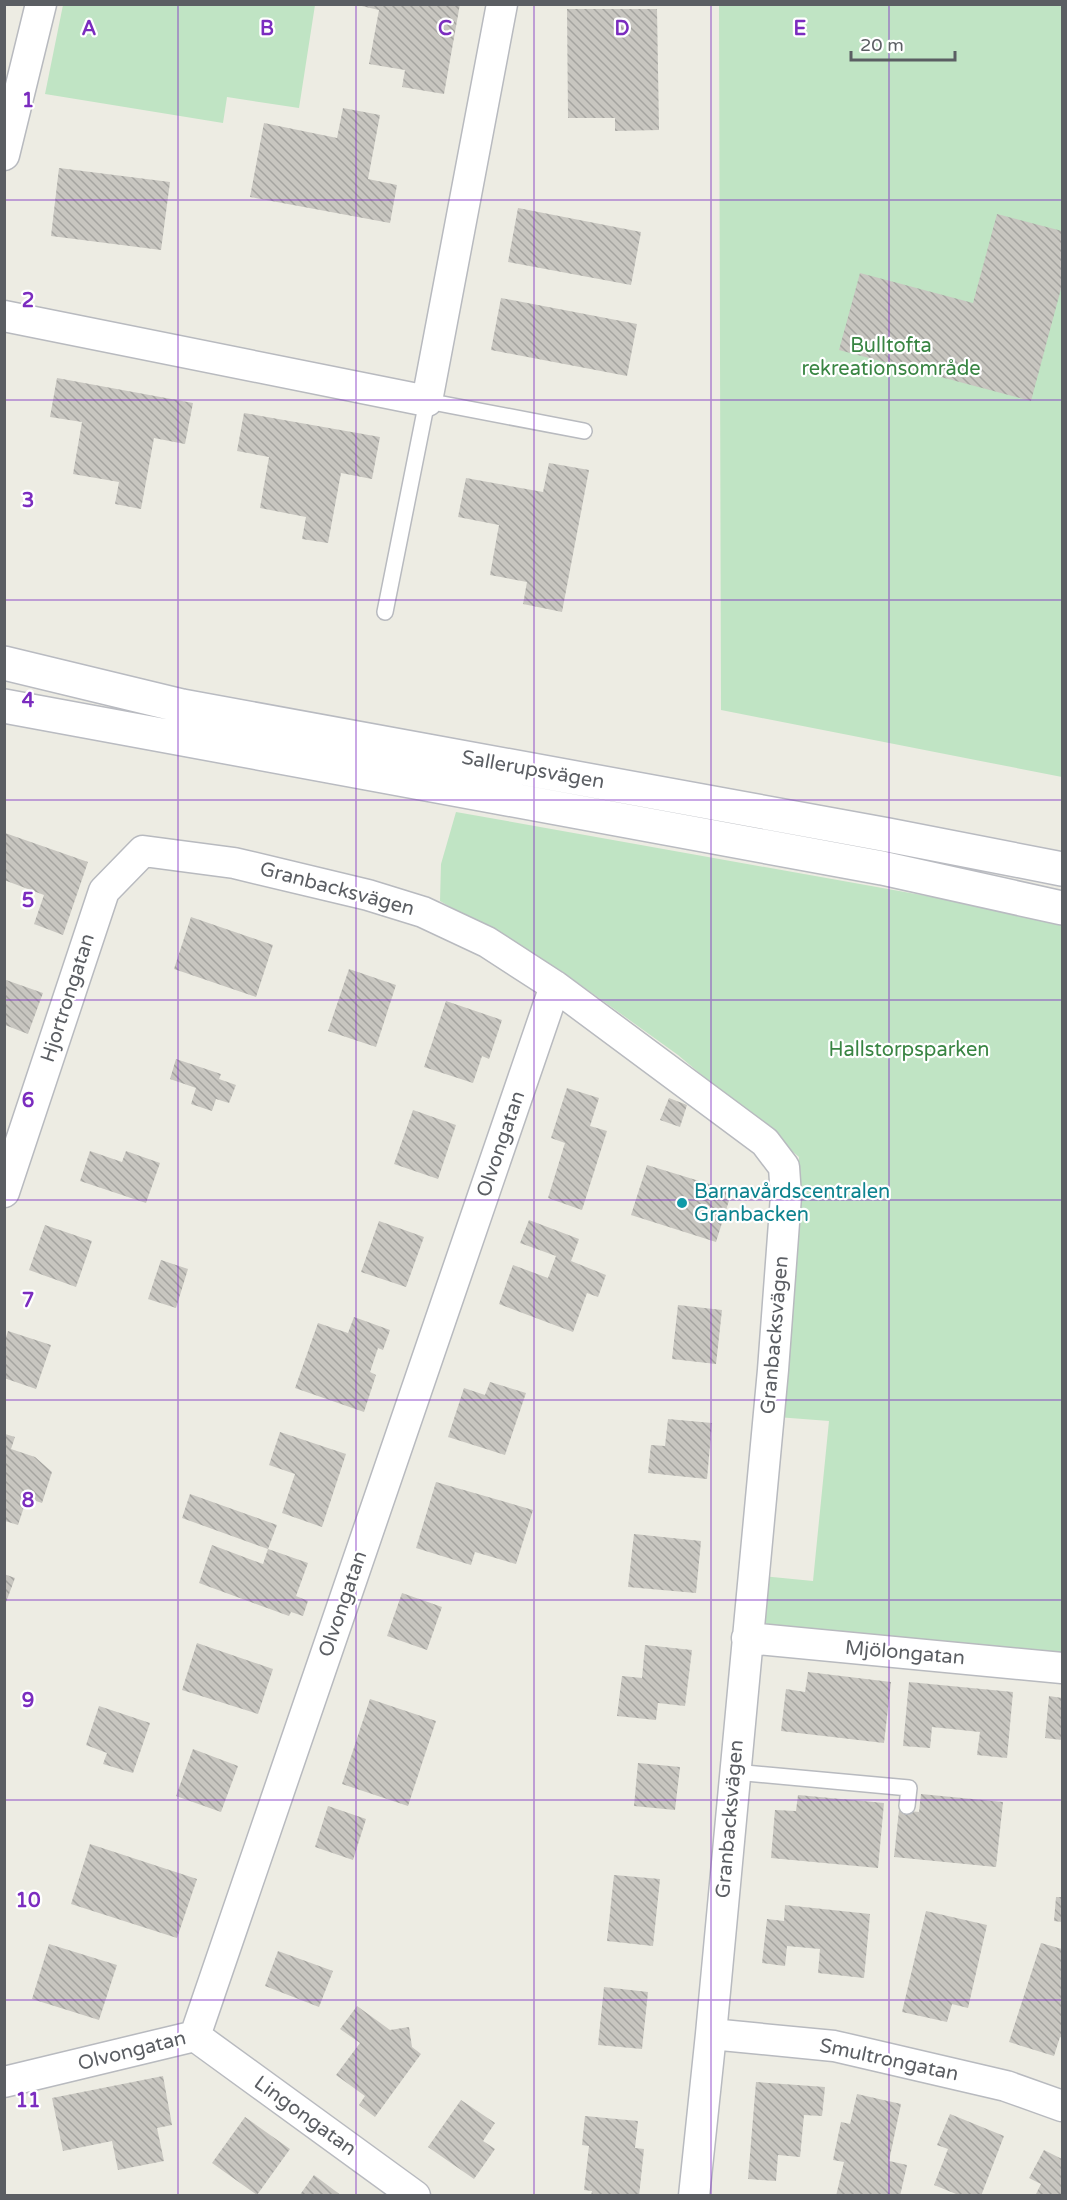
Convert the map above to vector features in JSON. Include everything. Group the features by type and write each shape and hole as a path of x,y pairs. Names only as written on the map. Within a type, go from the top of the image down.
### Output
{"main road":[{"name":"Sallerupsvägen","path":"4,663 182,706 876,832 1062,869"},
{"name":"Sallerupsvägen","path":"4,706 882,868 1062,908"}],"street":[{"path":"4,155 41,4"},
{"path":"4,316 427,401 502,4"},
{"name":"Granbacksvägen","path":"143,851 234,863 368,895 423,912 487,942 555,986 765,1142 784,1167 786,1196 774,1359 694,2196"},
{"name":"Hjortrongatan","path":"4,1192 104,891 143,851"},
{"name":"Olvongatan","path":"4,2082 195,2036 555,986"},
{"name":"Mjölongatan","path":"747,1638 1062,1668"},
{"name":"Smultrongatan","path":"711,2034 834,2046 1006,2086 1062,2106"},
{"name":"Lingongatan","path":"195,2036 415,2196"}],"lane":[{"path":"385,612 427,401 584,431"},
{"path":"735,1772 909,1788 907,1806"}],"green space":[{"path":"63,5 315,5 299,108 227,97 223,123 45,94"},
{"name":"Bulltofta rekreationsområde","path":"719,5 1062,5 1062,777 721,710"},
{"name":"Hallstorpsparken","path":"456,812 1062,920 1062,1668 747,1638 762,1576 813,1581 829,1421 777,1417 799,1157 678,1055 560,970 440,901 441,864"}],"building":[{"path":"353,4 460,4 444,94 402,87 405,70 369,64 379,10"},
{"path":"567,9 657,9 659,130 615,131 615,118 568,118"},
{"path":"343,108 380,115 368,179 397,185 390,223 250,197 264,123 337,138"},
{"path":"59,168 170,182 161,250 51,236"},
{"path":"518,208 641,232 631,285 508,262"},
{"path":"997,214 1062,231 1062,285 1031,401 839,350 860,273 973,303"},
{"path":"501,298 637,324 627,376 491,350"},
{"path":"57,378 193,403 185,444 154,438 141,509 115,504 119,482 73,474 82,422 50,417"},
{"path":"244,413 380,437 372,479 341,473 328,543 302,539 306,517 260,508 269,457 237,451"},
{"path":"549,463 589,470 562,612 523,604 527,582 490,575 499,525 458,517 466,478 543,492"},
{"path":"5,833 88,862 63,935 34,924 44,895 4,880"},
{"path":"191,917 273,945 256,997 174,969"},
{"path":"349,969 396,985 376,1047 328,1031"},
{"path":"6,980 43,993 28,1034 5,1025"},
{"path":"446,1001 502,1020 489,1059 482,1056 473,1083 424,1067"},
{"path":"176,1059 221,1074 219,1079 236,1085 229,1103 216,1099 212,1111 191,1104 196,1088 170,1079"},
{"path":"567,1088 599,1098 590,1126 607,1131 582,1210 548,1198 565,1143 551,1138"},
{"path":"669,1098 687,1105 680,1127 660,1120"},
{"path":"413,1110 456,1125 438,1179 394,1164"},
{"path":"90,1151 122,1162 126,1151 160,1163 146,1203 80,1181"},
{"name":"Barnavårdscentralen Granbacken","path":"647,1165 732,1191 716,1242 631,1215"},
{"path":"529,1220 579,1239 571,1261 606,1275 598,1297 587,1293 573,1332 499,1304 513,1265 548,1278 556,1256 520,1243"},
{"path":"379,1221 424,1237 406,1287 361,1272"},
{"path":"45,1225 92,1241 76,1287 29,1270"},
{"path":"161,1260 188,1269 176,1308 148,1299"},
{"path":"678,1305 722,1310 716,1364 672,1359"},
{"path":"354,1317 390,1330 383,1350 378,1348 370,1372 376,1375 364,1412 295,1388 318,1323 348,1333"},
{"path":"8,1331 51,1345 36,1389 4,1378 4,1343"},
{"path":"490,1382 526,1393 505,1455 448,1437 464,1388 485,1395"},
{"path":"668,1419 712,1423 707,1479 648,1473 651,1445 665,1446"},
{"path":"280,1432 346,1454 322,1527 282,1513 295,1474 269,1465"},
{"path":"5,1434 15,1437 11,1449 35,1457 52,1472 42,1503 27,1498 18,1525 5,1521"},
{"path":"436,1482 533,1510 516,1564 475,1552 471,1565 416,1548"},
{"path":"190,1494 277,1525 268,1549 182,1518"},
{"path":"634,1534 701,1541 696,1593 628,1587"},
{"path":"212,1545 263,1564 268,1549 308,1563 296,1596 308,1601 303,1616 291,1612 289,1616 199,1583"},
{"path":"4,1574 15,1578 5,1605 4,1605"},
{"path":"402,1593 442,1607 427,1650 387,1636"},
{"path":"197,1643 273,1669 258,1714 182,1690"},
{"path":"645,1645 692,1650 685,1706 658,1703 656,1720 617,1716 622,1676 642,1678"},
{"path":"808,1672 891,1682 884,1743 781,1731 786,1689 805,1692"},
{"path":"909,1682 1013,1692 1007,1758 977,1755 980,1732 932,1727 930,1748 903,1746"},
{"path":"1049,1696 1062,1698 1062,1740 1045,1738"},
{"path":"370,1699 436,1721 408,1806 342,1784"},
{"path":"99,1706 150,1723 133,1773 103,1764 107,1753 86,1745"},
{"path":"193,1749 238,1766 221,1812 176,1796"},
{"path":"638,1763 680,1767 675,1810 634,1806"},
{"path":"921,1794 1003,1802 996,1867 894,1857 899,1810 919,1812"},
{"path":"798,1795 884,1803 878,1868 771,1858 775,1810 796,1811"},
{"path":"328,1806 366,1819 353,1860 315,1847"},
{"path":"90,1844 197,1879 177,1938 71,1904"},
{"path":"614,1875 660,1879 653,1946 607,1941"},
{"path":"1056,1897 1062,1897 1062,1922 1054,1921"},
{"path":"785,1905 870,1914 864,1978 818,1973 820,1949 787,1946 785,1966 762,1963 767,1919 784,1921"},
{"path":"926,1911 987,1925 968,2008 952,2004 947,2022 902,2012"},
{"path":"1041,1943 1062,1949 1062,2038 1060,2037 1054,2056 1009,2042"},
{"path":"49,1944 117,1965 99,2020 32,1999"},
{"path":"278,1951 333,1971 319,2007 265,1986"},
{"path":"604,1987 648,1992 642,2049 598,2045"},
{"path":"357,2006 390,2030 409,2027 412,2047 421,2054 375,2117 359,2105 365,2096 336,2075 360,2043 340,2029"},
{"path":"163,2076 172,2125 157,2128 164,2161 118,2170 112,2141 63,2151 52,2098"},
{"path":"756,2082 825,2087 822,2116 804,2115 800,2157 778,2155 776,2181 748,2179"},
{"path":"857,2094 901,2104 889,2161 907,2165 900,2196 836,2196 844,2162 833,2160 841,2122 850,2124"},
{"path":"461,2100 495,2123 483,2141 495,2149 474,2179 428,2147"},
{"path":"950,2114 1004,2136 981,2196 961,2196 934,2185 948,2149 937,2145"},
{"path":"585,2116 638,2121 635,2148 644,2149 639,2196 591,2196 592,2191 584,2190 589,2146 582,2145"},
{"path":"245,2117 290,2149 257,2195 212,2163"},
{"path":"1044,2150 1062,2159 1062,2196 1035,2196 1041,2184 1029,2178"},
{"path":"314,2175 342,2196 299,2196"}],"place":[{"name":"Barnavårdscentralen Granbacken","path":"682,1203"}]}
